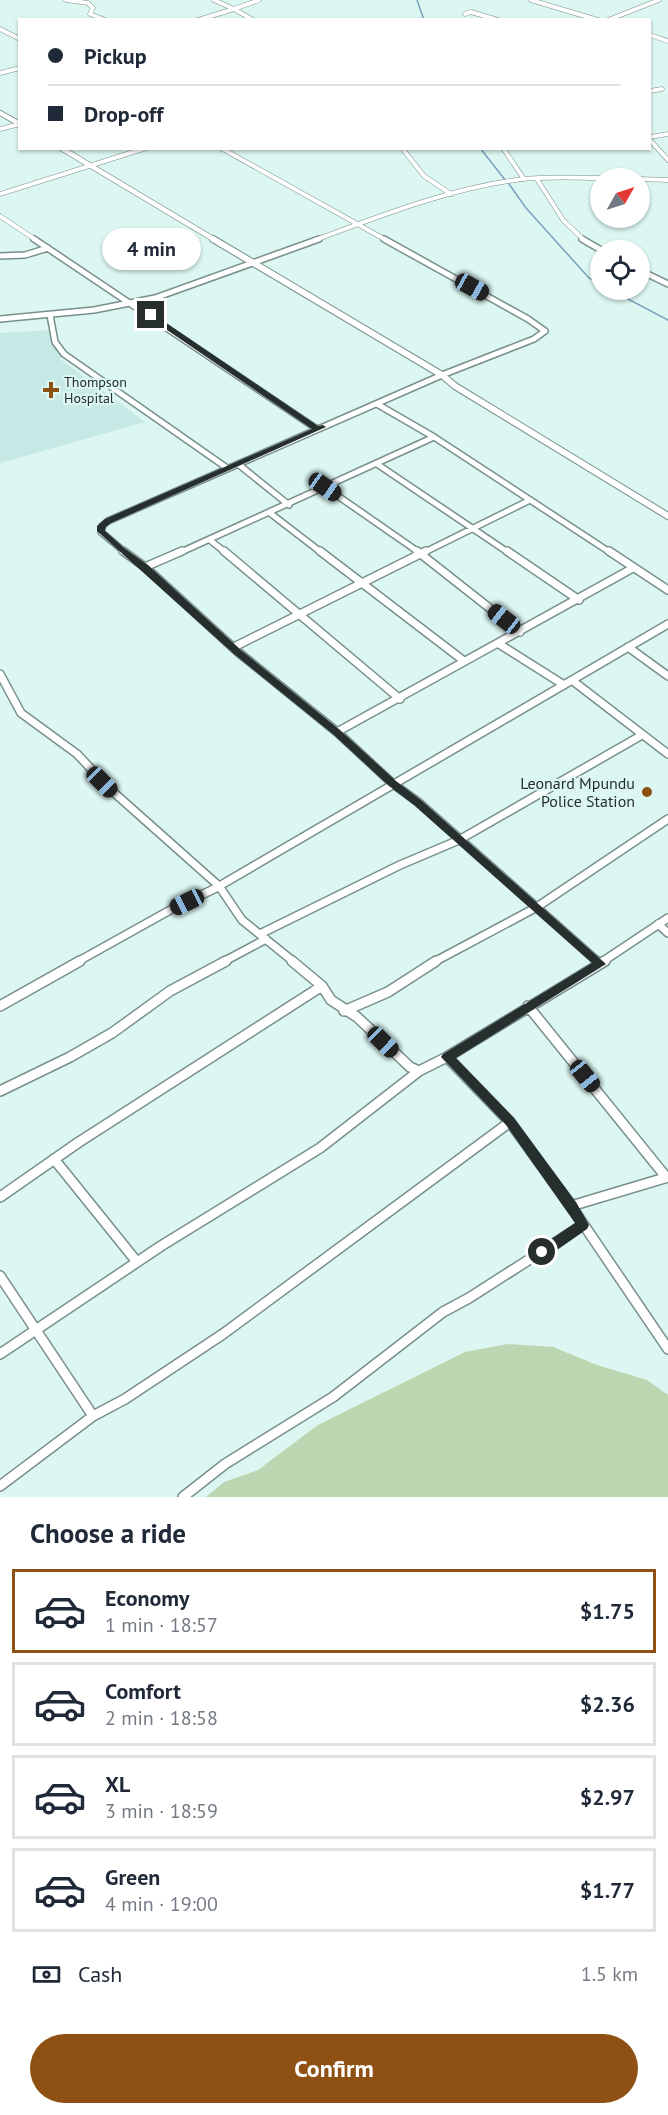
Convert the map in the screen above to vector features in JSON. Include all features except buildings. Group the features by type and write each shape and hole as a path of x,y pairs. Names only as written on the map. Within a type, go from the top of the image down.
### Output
{"street":[{"path":"66,0 88,3 93,8 90,14 100,18"},
{"path":"214,0 250,18"},
{"path":"205,18 259,0"},
{"path":"531,0 591,18"},
{"path":"643,0 651,3"},
{"path":"613,18 659,0"},
{"path":"469,18 465,12 491,18"},
{"path":"0,29 18,38"},
{"path":"651,35 668,41"},
{"path":"0,73 18,68"},
{"path":"651,91 662,89"},
{"path":"0,113 18,123"},
{"path":"0,129 18,124"},
{"path":"651,138 668,134"},
{"path":"651,139 668,160"},
{"path":"64,150 442,375 455,386 668,516"},
{"path":"0,194 140,150"},
{"path":"225,150 544,329 543,334 227,468 102,526 101,531 234,647 337,732 392,783 418,802 600,964"},
{"path":"404,150 424,176 451,194"},
{"path":"504,150 524,179"},
{"path":"537,178 565,225 574,235 590,244"},
{"path":"0,319 94,310 155,297 358,224 451,194 524,179 590,178"},
{"path":"650,179 668,180"},
{"path":"0,216 317,429 323,427"},
{"path":"0,256 25,255 48,248"},
{"path":"650,275 668,284"},
{"path":"50,315 55,342 64,354 227,468"},
{"path":"377,404 434,437 668,590"},
{"path":"145,567 289,505 434,437"},
{"path":"238,464 289,505"},
{"path":"378,464 579,600"},
{"path":"325,487 421,554 520,632"},
{"path":"234,647 474,530 530,500"},
{"path":"270,513 464,661"},
{"path":"210,540 400,699"},
{"path":"337,732 400,699 464,661 500,644 633,568"},
{"path":"0,1006 172,909 219,886 668,624"},
{"path":"500,644 564,686"},
{"path":"628,647 668,676"},
{"path":"0,674 21,713 77,754 111,790 219,886 242,920 322,986 331,1000 357,1017 410,1067 419,1071"},
{"path":"573,681 668,754"},
{"path":"0,1091 70,1057 112,1033 170,991 263,937 400,865 459,840 642,735"},
{"path":"345,1011 388,992 423,968 537,907 668,819"},
{"path":"0,1354 137,1262 320,1148 419,1071 447,1057 600,964 668,918"},
{"path":"658,924 668,933"},
{"path":"0,1197 54,1159 228,1049 322,986"},
{"path":"528,1006 667,1177 572,1206"},
{"path":"447,1057 510,1122 572,1206 582,1225 668,1349"},
{"path":"0,1486 93,1416 125,1399 223,1334 510,1122"},
{"path":"54,1159 137,1262"},
{"path":"183,1497 225,1464 333,1397 443,1312 470,1298 582,1225"},
{"path":"0,1276 93,1416"}],"shaded area":[{"name":"Thompson Hospital","path":"52,330 62,358 60,359 145,422 0,463 0,333"}],"green space":[{"path":"508,1344 553,1347 597,1365 647,1380 668,1395 668,1497 206,1497 224,1482 258,1470 318,1425 465,1352"}],"waterway":[{"path":"417,0 423,18"},
{"path":"482,150 506,181"},
{"path":"509,184 526,208 590,278"},
{"path":"630,300 668,320"}],"place":[{"name":"Thompson Hospital","path":"51,390"},
{"name":"Leonard Mpundu Police Station","path":"647,792"}],"route":[{"path":"151,315 317,429 323,427 108,521 102,526 101,531 120,549 145,567 238,652 337,732 392,783 418,802 600,964 447,1057 510,1122 572,1206 582,1225 542,1252"}]}
